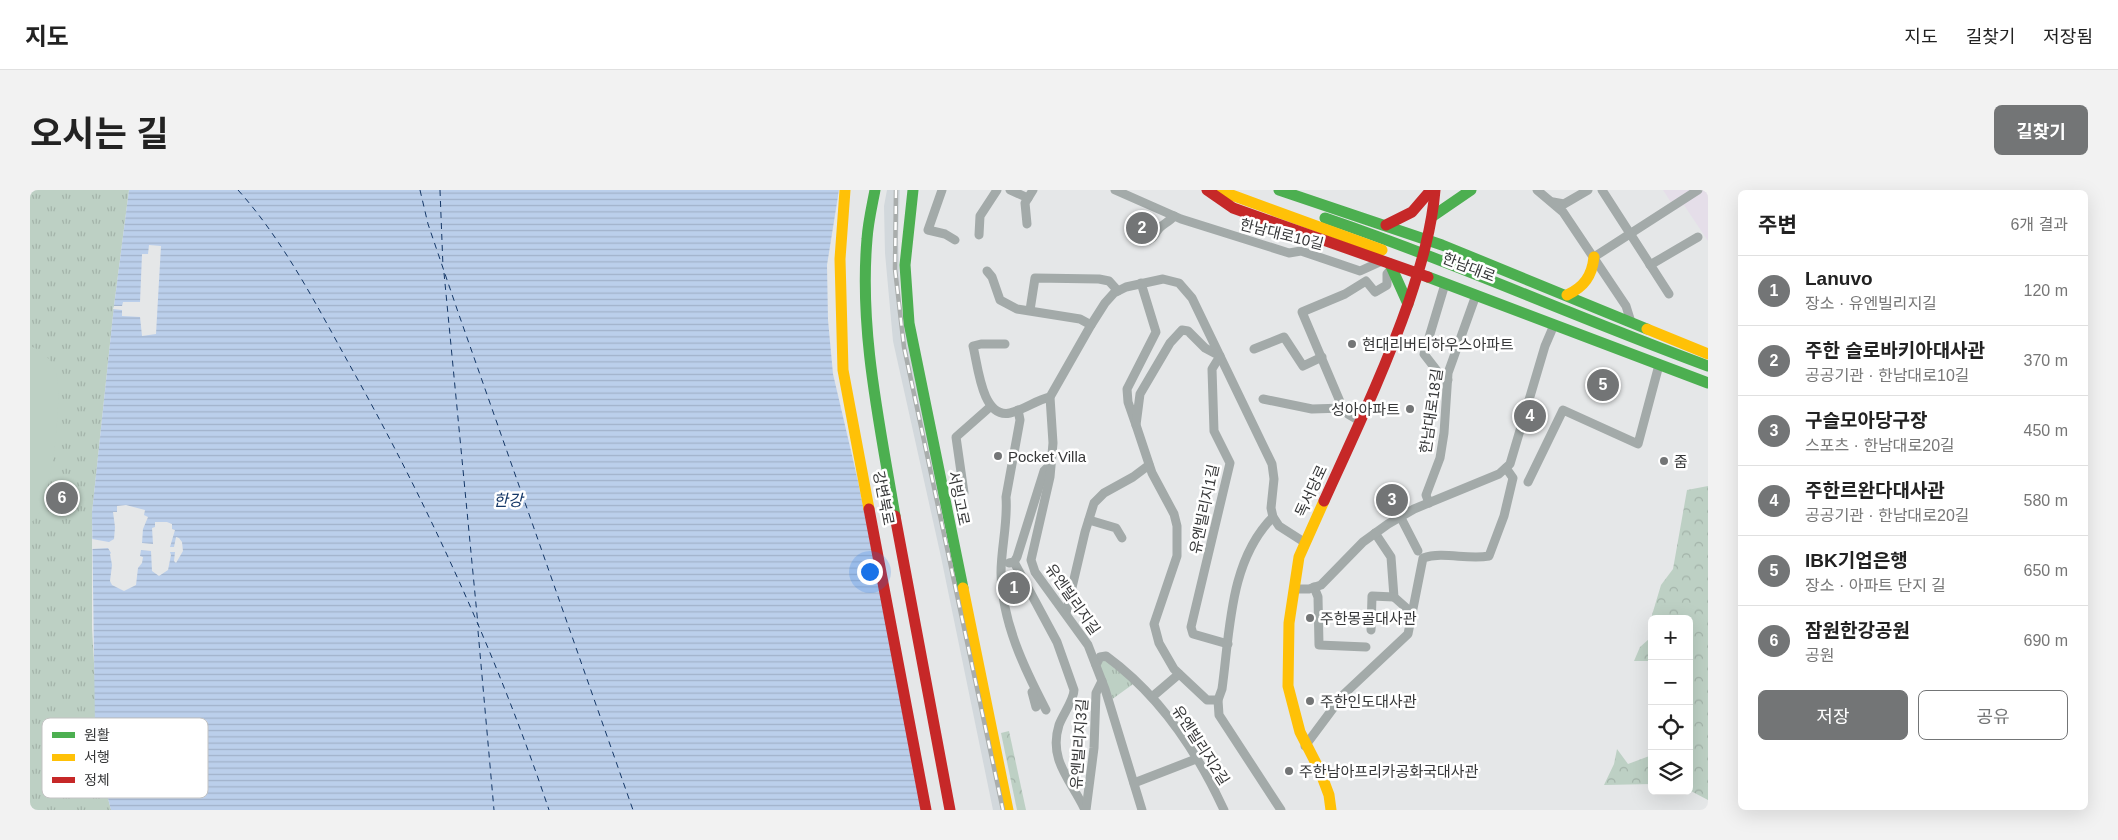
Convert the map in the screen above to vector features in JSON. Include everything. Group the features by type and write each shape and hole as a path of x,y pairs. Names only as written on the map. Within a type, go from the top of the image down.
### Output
{"main road":[{"name":"강변북로","path":"845,190 840,259 843,370 926,810"},
{"name":"강변북로","path":"875,190 867,239 866,316 876,409 950,810"},
{"name":"서빙고로","path":"913,190 905,265 909,323 1010,810"},
{"name":"서빙고로","path":"923,190 916,245 915,292 919,362 1010,810"},
{"path":"1207,190 1233,208 1476,295 1708,383"},
{"name":"한남대로","path":"1216,190 1389,240 1512,295 1708,378"},
{"name":"한남대로","path":"1247,190 1315,220"},
{"path":"1279,190 1386,225 1473,257 1567,294 1708,354"},
{"path":"1386,225 1398,222 1410,214 1431,190"},
{"name":"독서당로","path":"1331,810 1329,795 1320,771 1305,746 1288,686 1289,624 1298,557 1390,356 1418,274 1433,216 1435,190"},
{"path":"1433,216 1466,191"},
{"path":"832,199 832,262 843,370"},
{"path":"1460,290 1473,257"},
{"path":"1567,294 1584,285 1594,270 1594,257"},
{"path":"1388,264 1408,304"},
{"name":"한남대로","path":"1512,295 1708,366"}],"street":[{"path":"979,235 980,216 997,190"},
{"path":"1010,190 1031,194 1025,203 1027,224"},
{"name":"한남대로10길","path":"1115,190 1174,216 1289,253 1301,251 1360,271 1388,264"},
{"path":"1537,190 1563,212 1626,306 1632,322"},
{"path":"1551,201 1564,204 1588,190"},
{"path":"1602,190 1669,294"},
{"path":"1594,257 1698,190"},
{"path":"940,191 928,230 945,234 955,240"},
{"path":"1130,230 1150,240 1154,238 1159,228 1167,224 1174,216"},
{"path":"1650,265 1698,237"},
{"path":"1360,421 1348,414 1344,408 1302,312 1345,294 1366,280 1375,292 1387,285 1388,264"},
{"path":"987,271 992,277 1000,300 1017,309 1080,319 1091,324"},
{"path":"1030,310 1035,278 1099,279 1108,282 1118,291"},
{"path":"1005,344 973,346 987,404 996,412 1010,414 1030,403 1050,397 1091,324 1105,303 1118,291 1141,283 1163,279 1179,284 1192,298 1272,464 1274,479 1271,508 1273,518 1279,526 1304,542"},
{"path":"1136,425 1128,402 1126,389 1156,332 1141,283"},
{"path":"1445,284 1424,354 1441,376 1448,380"},
{"name":"한남대로18길","path":"1429,503 1426,494 1440,458 1444,433 1448,372 1476,295"},
{"path":"1294,589 1321,585 1337,567 1375,533 1400,516 1499,474 1510,464 1545,346 1554,325"},
{"name":"유엔빌리지2길","path":"1218,700 1207,700 1178,674 1159,643 1154,624 1177,556 1177,526 1174,514 1149,465 1136,425 1140,394 1178,332 1188,331 1205,348 1220,356"},
{"path":"1254,349 1284,337 1303,366 1322,357"},
{"name":"유엔빌리지1길","path":"1220,356 1212,369 1214,431 1230,464 1191,627 1193,634 1228,644"},
{"path":"1528,482 1562,410 1638,444 1659,365"},
{"name":"유엔빌리지길","path":"1050,397 1053,443 1050,477 1031,560 1035,572 1088,644 1102,681 1142,810"},
{"path":"1263,399 1312,409 1344,408"},
{"path":"964,493 956,437 990,407"},
{"path":"1018,410 1020,420 1006,497 1007,509 1002,564 1006,608 1028,675 1036,707"},
{"path":"1002,564 1014,562 1044,472 1050,465"},
{"path":"1066,613 1094,503 1104,493 1133,477 1149,465"},
{"path":"1305,746 1343,695 1408,634 1422,558 1433,554 1474,558 1489,556 1504,516 1513,478 1506,468"},
{"path":"1400,516 1418,551"},
{"path":"1273,518 1262,528 1237,578 1222,689 1218,700 1219,715 1281,810"},
{"path":"1089,520 1116,528 1122,538"},
{"path":"1375,533 1391,557 1394,597"},
{"name":"유엔빌리지길","path":"1014,562 1057,642 1074,690 1074,696 1064,710 1055,738 1056,752 1086,810"},
{"path":"1314,587 1318,597 1319,645 1366,647"},
{"path":"1371,630 1372,596 1394,597 1412,613"},
{"name":"유엔빌리지2길","path":"1096,666 1100,657 1106,656 1140,683 1196,759 1224,810"},
{"name":"유엔빌리지2길","path":"1152,697 1178,674"},
{"path":"1028,675 1046,710"},
{"name":"유엔빌리지3길","path":"1086,810 1094,748 1096,693 1102,681"},
{"path":"1134,783 1196,759"}],"shaded area":[{"path":"887,190 900,190 898,239 901,304 1005,810 993,810 941,557 893,341 885,253 884,206"},
{"path":"1663,190 1708,190 1708,241 1684,205 1676,210"}],"green space":[{"path":"30,190 129,190 114,306 92,513 92,628 97,718 42,718 42,798 108,798 111,810 30,810"},
{"path":"30,346 46,356 52,363 58,384 58,402 55,445 48,487 38,515 30,523"},
{"path":"1708,486 1708,800 1693,792 1693,615 1652,615 1661,585 1673,569 1687,490"},
{"path":"1648,640 1648,661 1634,661 1640,647"},
{"path":"1104,658 1136,682 1111,700 1098,665"},
{"path":"1009,731 1026,810 1017,810 1001,733"},
{"path":"1617,749 1628,764 1648,756 1648,784 1604,785 1614,764"}],"water":[{"name":"한강","path":"129,190 839,190 827,265 828,320 833,374 858,481 924,810 111,810 108,798 208,798 208,718 95,718 92,513 114,306"}],"pier":[{"path":"149,245 161,246 156,334 142,336 140,317 122,316 122,310 113,309 114,306 122,306 123,302 140,302 142,254 148,254"},
{"path":"126,505 145,510 144,515 148,517 143,529 142,543 153,544 152,528 155,527 155,522 167,522 172,524 172,529 175,530 170,547 174,547 176,537 182,542 183,551 176,563 174,561 175,552 170,552 168,570 159,576 152,571 151,551 141,550 140,556 143,557 142,563 138,568 136,585 124,591 112,585 110,581 112,565 111,553 108,548 92,549 92,539 109,542 114,539 113,512 117,512 117,506"}],"ferry route":[{"path":"238,190 270,230 298,273 406,470 484,638 529,752 549,810"},
{"path":"420,190 428,224 458,312 633,810"},
{"path":"440,190 443,267"},
{"path":"444,273 478,625"},
{"path":"478,631 494,810"}],"railway":[{"path":"896,190 895,269 904,347 1003,810"}],"traffic: fast":[{"path":"875,190 869,221 865,274 868,344 877,413 895,516"},
{"path":"913,190 905,265 909,323 963,588"},
{"path":"1279,190 1442,245 1647,329"},
{"path":"1433,216 1471,190"},
{"path":"1325,218 1421,253 1708,366"},
{"path":"1390,264 1408,304"},
{"path":"1428,277 1708,383"}],"traffic: slow":[{"path":"845,190 840,259 843,370 869,509"},
{"path":"1218,190 1382,250"},
{"path":"1567,295 1586,280 1594,257"},
{"path":"1647,329 1708,354"},
{"path":"1324,501 1299,557 1289,623 1288,686 1300,732 1320,771 1329,795 1331,810"},
{"path":"963,588 1008,810"}],"traffic: jam":[{"path":"1207,190 1233,208 1428,277"},
{"path":"1386,225 1412,212 1431,190"},
{"path":"1324,501 1358,427 1400,327 1418,274 1431,218 1435,190"},
{"path":"869,509 926,810"},
{"path":"895,516 950,810"}],"place":[{"name":"주한 슬로바키아대사관","path":"1142,228"},
{"name":"현대리버티하우스아파트","path":"1352,344"},
{"name":"IBK기업은행","path":"1603,385"},
{"name":"성아아파트","path":"1410,409"},
{"name":"주한르완다대사관","path":"1530,416"},
{"name":"Pocket Villa","path":"998,456"},
{"name":"줌","path":"1664,461"},
{"name":"잠원한강공원","path":"62,498"},
{"name":"구슬모아당구장","path":"1392,500"},
{"name":"Lanuvo","path":"1014,588"},
{"name":"주한몽골대사관","path":"1310,618"},
{"name":"주한인도대사관","path":"1310,701"},
{"name":"주한남아프리카공화국대사관","path":"1289,771"}]}
